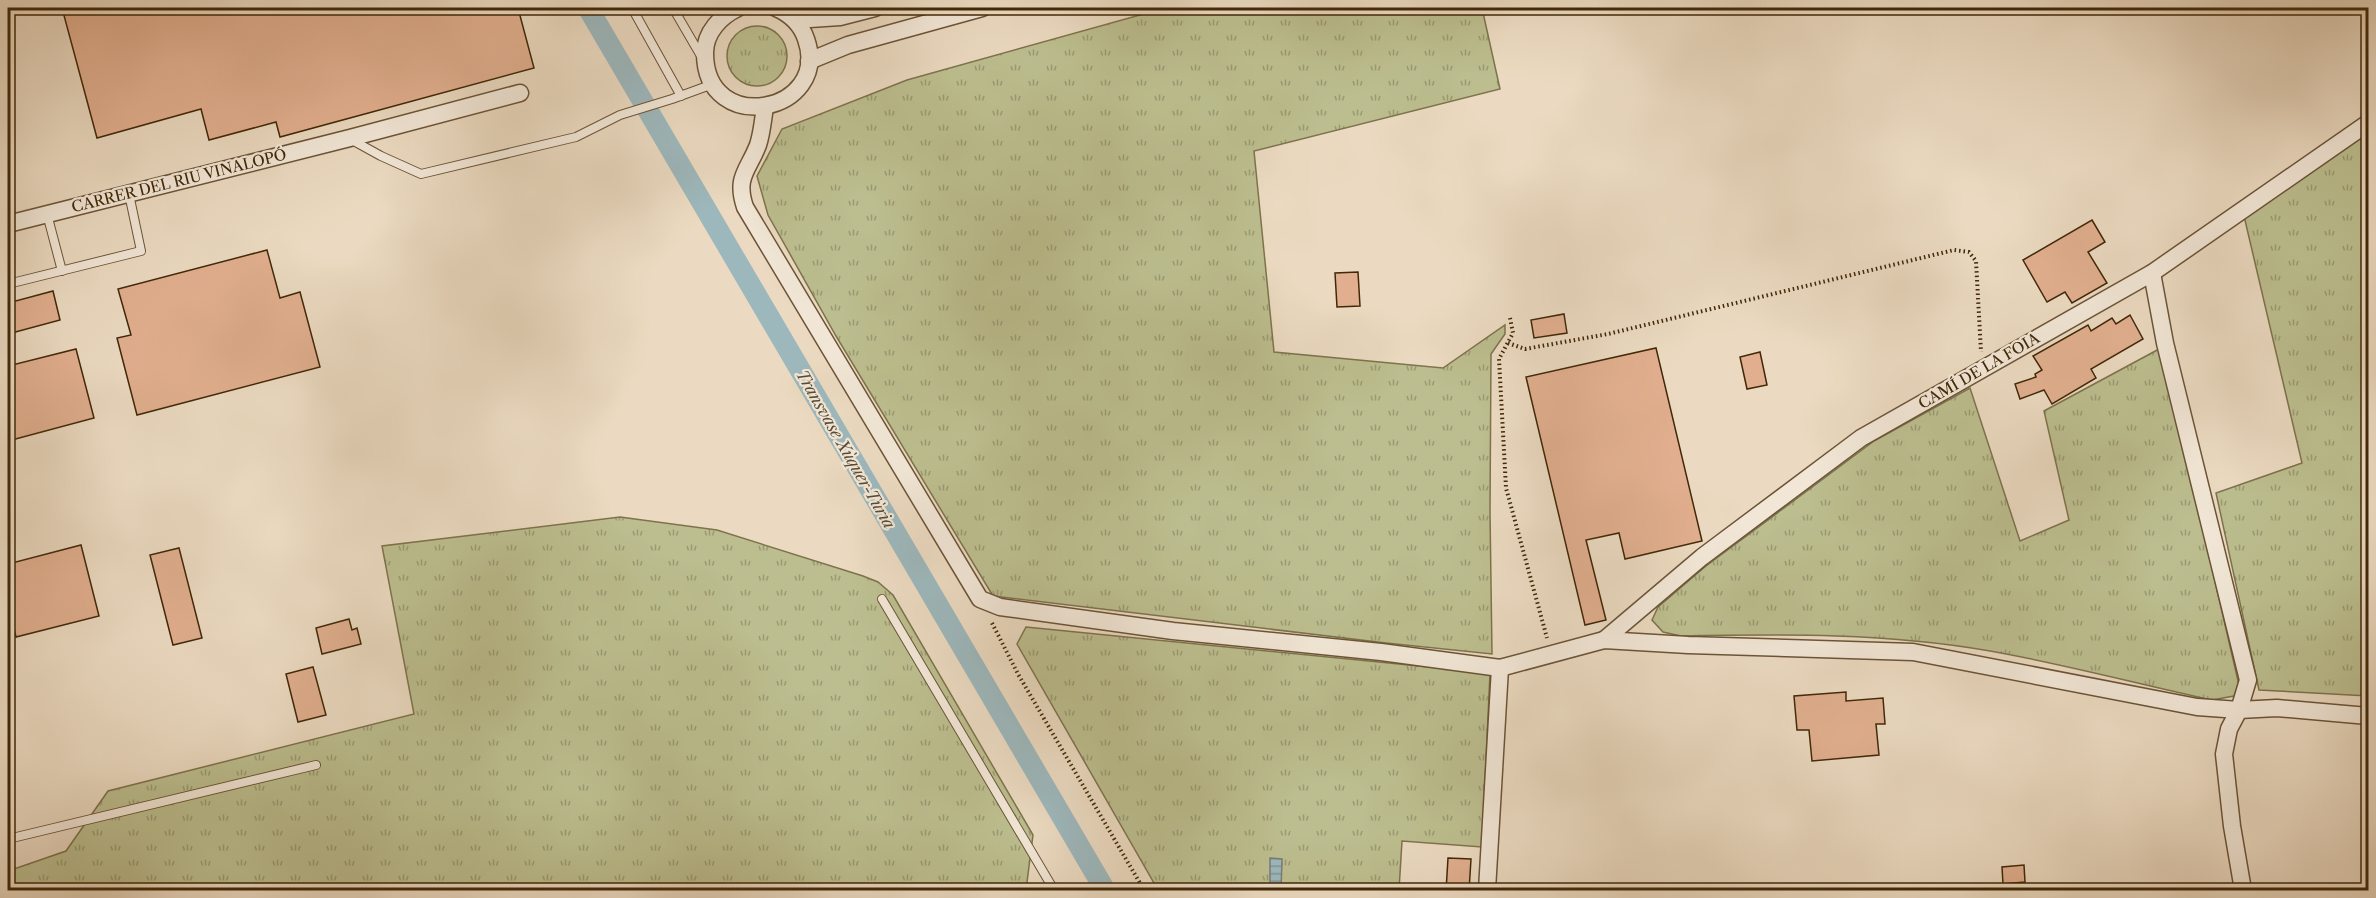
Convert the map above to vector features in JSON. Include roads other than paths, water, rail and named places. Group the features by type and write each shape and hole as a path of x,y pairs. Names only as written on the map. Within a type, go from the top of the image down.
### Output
{"street":[{"path":"738,8 728,12 717,22 705,48 705,63 713,84 723,95 735,103 750,108 765,107 781,102 795,92 805,77 809,61 804,32 795,20 776,8"},
{"path":"795,20 840,17 875,8"},
{"path":"809,61 848,45 982,8"},
{"name":"CARRER DEL RIU VINALOPÓ","path":"8,224 520,93"},
{"path":"765,107 758,144 746,169 740,190 745,207 980,598 1000,607 1173,631 1381,652 1500,668 1604,640 1913,652 2197,707 2239,710 2277,708 2368,716"},
{"name":"CAMÍ DE LA FOIA","path":"1604,640 1702,557 1861,438 2152,273 2368,123"},
{"path":"2152,273 2171,365 2248,680 2239,710 2229,729 2224,754 2232,826 2243,891"},
{"path":"1487,891 1500,668"}],"lane":[{"path":"633,8 681,96"},
{"path":"673,8 705,63"},
{"path":"350,138 381,156 421,174 576,137 620,115 713,84"},
{"path":"8,284 141,251 129,194"},
{"path":"47,214 62,271"},
{"path":"882,599 1054,891"},
{"path":"8,839 316,765"}],"water":[{"path":"1270,858 1282,859 1281,890 1270,890"}],"waterway":[{"name":"Transvase Xùquer-Tùria","path":"588,8 1105,890"}]}
